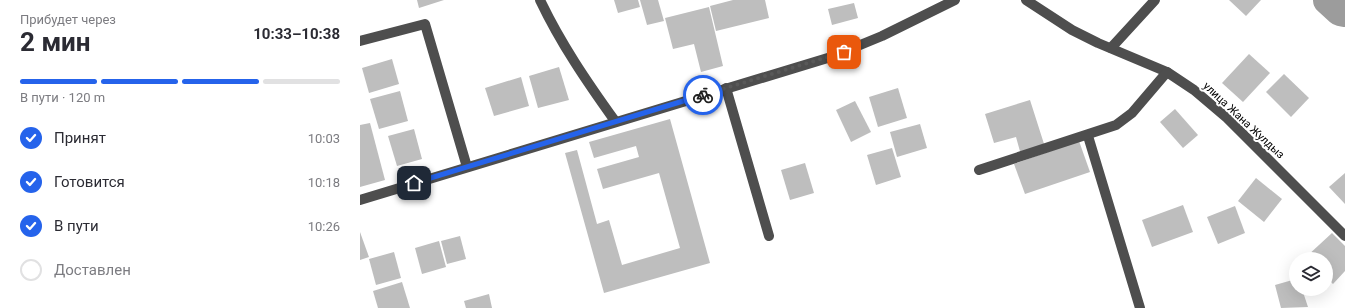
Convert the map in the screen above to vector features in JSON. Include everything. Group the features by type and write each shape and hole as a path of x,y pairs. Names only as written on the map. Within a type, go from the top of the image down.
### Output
{"street":[{"path":"540,0 550,22 582,77 616,121"},
{"path":"360,200 616,121 831,57 882,36 955,0"},
{"name":"улица Жана Жулдыз","path":"1026,0 1072,30 1167,72 1194,90 1227,118 1345,236"},
{"path":"1111,48 1155,0"},
{"path":"360,41 425,24 467,167"},
{"path":"979,170 1088,136 1116,125 1132,113 1167,72"},
{"path":"726,88 769,236"},
{"path":"1088,136 1140,308"}],"building":[{"path":"417,0 444,0 419,8"},
{"path":"614,0 638,0 640,7 618,13"},
{"path":"640,0 658,0 664,21 647,25"},
{"path":"733,0 765,0 769,18 716,31 710,6"},
{"path":"1229,0 1261,0 1246,16"},
{"path":"854,3 858,18 832,25 828,9"},
{"path":"709,7 723,66 701,72 694,44 673,49 665,18"},
{"path":"1249,54 1270,73 1243,102 1222,83"},
{"path":"392,59 399,84 369,93 362,68"},
{"path":"559,67 569,100 538,108 529,76"},
{"path":"1284,74 1309,98 1291,117 1266,92"},
{"path":"521,77 529,106 494,116 485,88"},
{"path":"898,88 907,118 878,127 869,97"},
{"path":"400,91 408,121 379,129 370,99"},
{"path":"1030,100 1045,147 1021,155 1016,137 994,143 985,114"},
{"path":"855,101 871,132 851,142 836,110"},
{"path":"1175,109 1198,135 1183,148 1160,122"},
{"path":"670,119 710,263 604,293 565,153 577,150 597,224 609,220 622,265 680,248 659,173 603,189 597,169 639,157 636,146 594,158 589,142"},
{"path":"370,123 385,180 360,187 360,125"},
{"path":"920,124 927,148 897,157 890,132"},
{"path":"414,129 422,159 397,166 388,136"},
{"path":"1079,141 1090,172 1025,194 1014,164"},
{"path":"892,148 901,177 876,185 867,155"},
{"path":"805,163 814,193 790,200 781,170"},
{"path":"1345,173 1345,204 1329,187"},
{"path":"1256,178 1282,199 1264,222 1238,201"},
{"path":"1183,205 1193,232 1152,247 1142,220"},
{"path":"1235,206 1245,233 1218,244 1207,217"},
{"path":"360,232 369,257 360,260"},
{"path":"1332,233 1345,246 1345,271 1333,284 1333,252 1311,252"},
{"path":"460,236 466,259 447,264 441,241"},
{"path":"439,241 446,267 422,274 415,248"},
{"path":"394,252 401,278 376,285 369,259"},
{"path":"1289,281 1289,296 1304,296 1308,307 1281,308 1275,285"},
{"path":"402,282 410,308 378,308 373,291"},
{"path":"489,294 492,308 466,308 464,301"}],"waterway":[{"path":"1328,0 1340,11 1345,12"}],"way so far":[{"path":"703,95 844,52"}],"route":[{"path":"414,183 703,95"}]}
